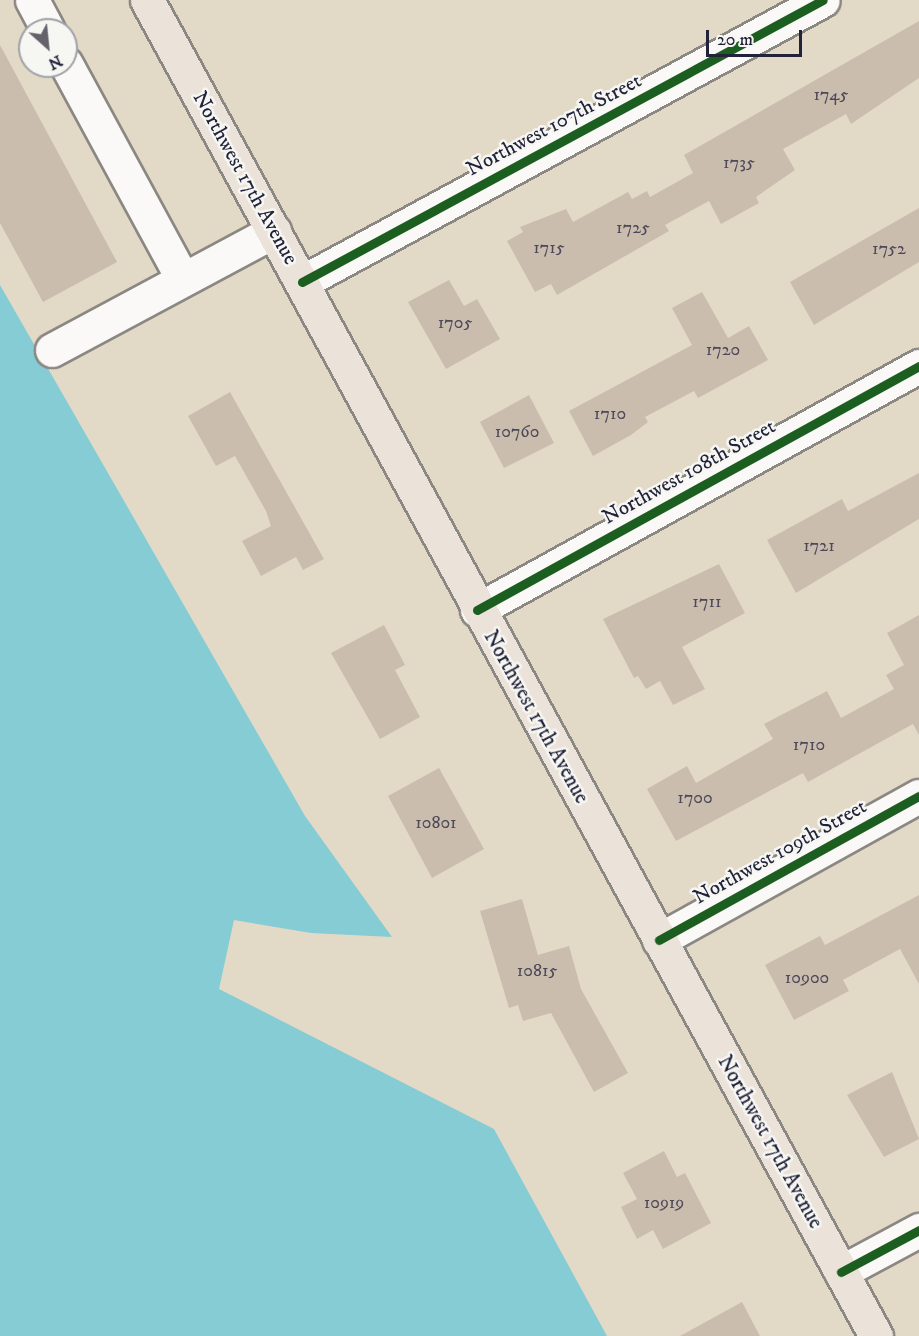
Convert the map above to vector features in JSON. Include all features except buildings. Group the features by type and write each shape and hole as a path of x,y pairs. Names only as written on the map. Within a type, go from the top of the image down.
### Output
{"main road":[{"name":"Northwest 17th Avenue","path":"147,0 302,282 477,610 876,1336"}],"street":[{"path":"32,0 42,18"},
{"name":"Northwest 107th Street","path":"302,282 823,0"},
{"path":"74,78 190,273"},
{"path":"52,350 190,273 274,231"},
{"name":"Northwest 108th Street","path":"477,610 919,366"},
{"name":"Northwest 109th Street","path":"659,940 919,796"},
{"path":"841,1272 919,1230"}],"water":[{"path":"0,285 305,816 392,937 311,933 234,920 219,989 494,1129 607,1336 0,1336"}],"cycle path":[{"path":"302,282 823,0"},
{"path":"477,610 919,366"},
{"path":"659,940 919,796"},
{"path":"841,1272 919,1230"}]}
